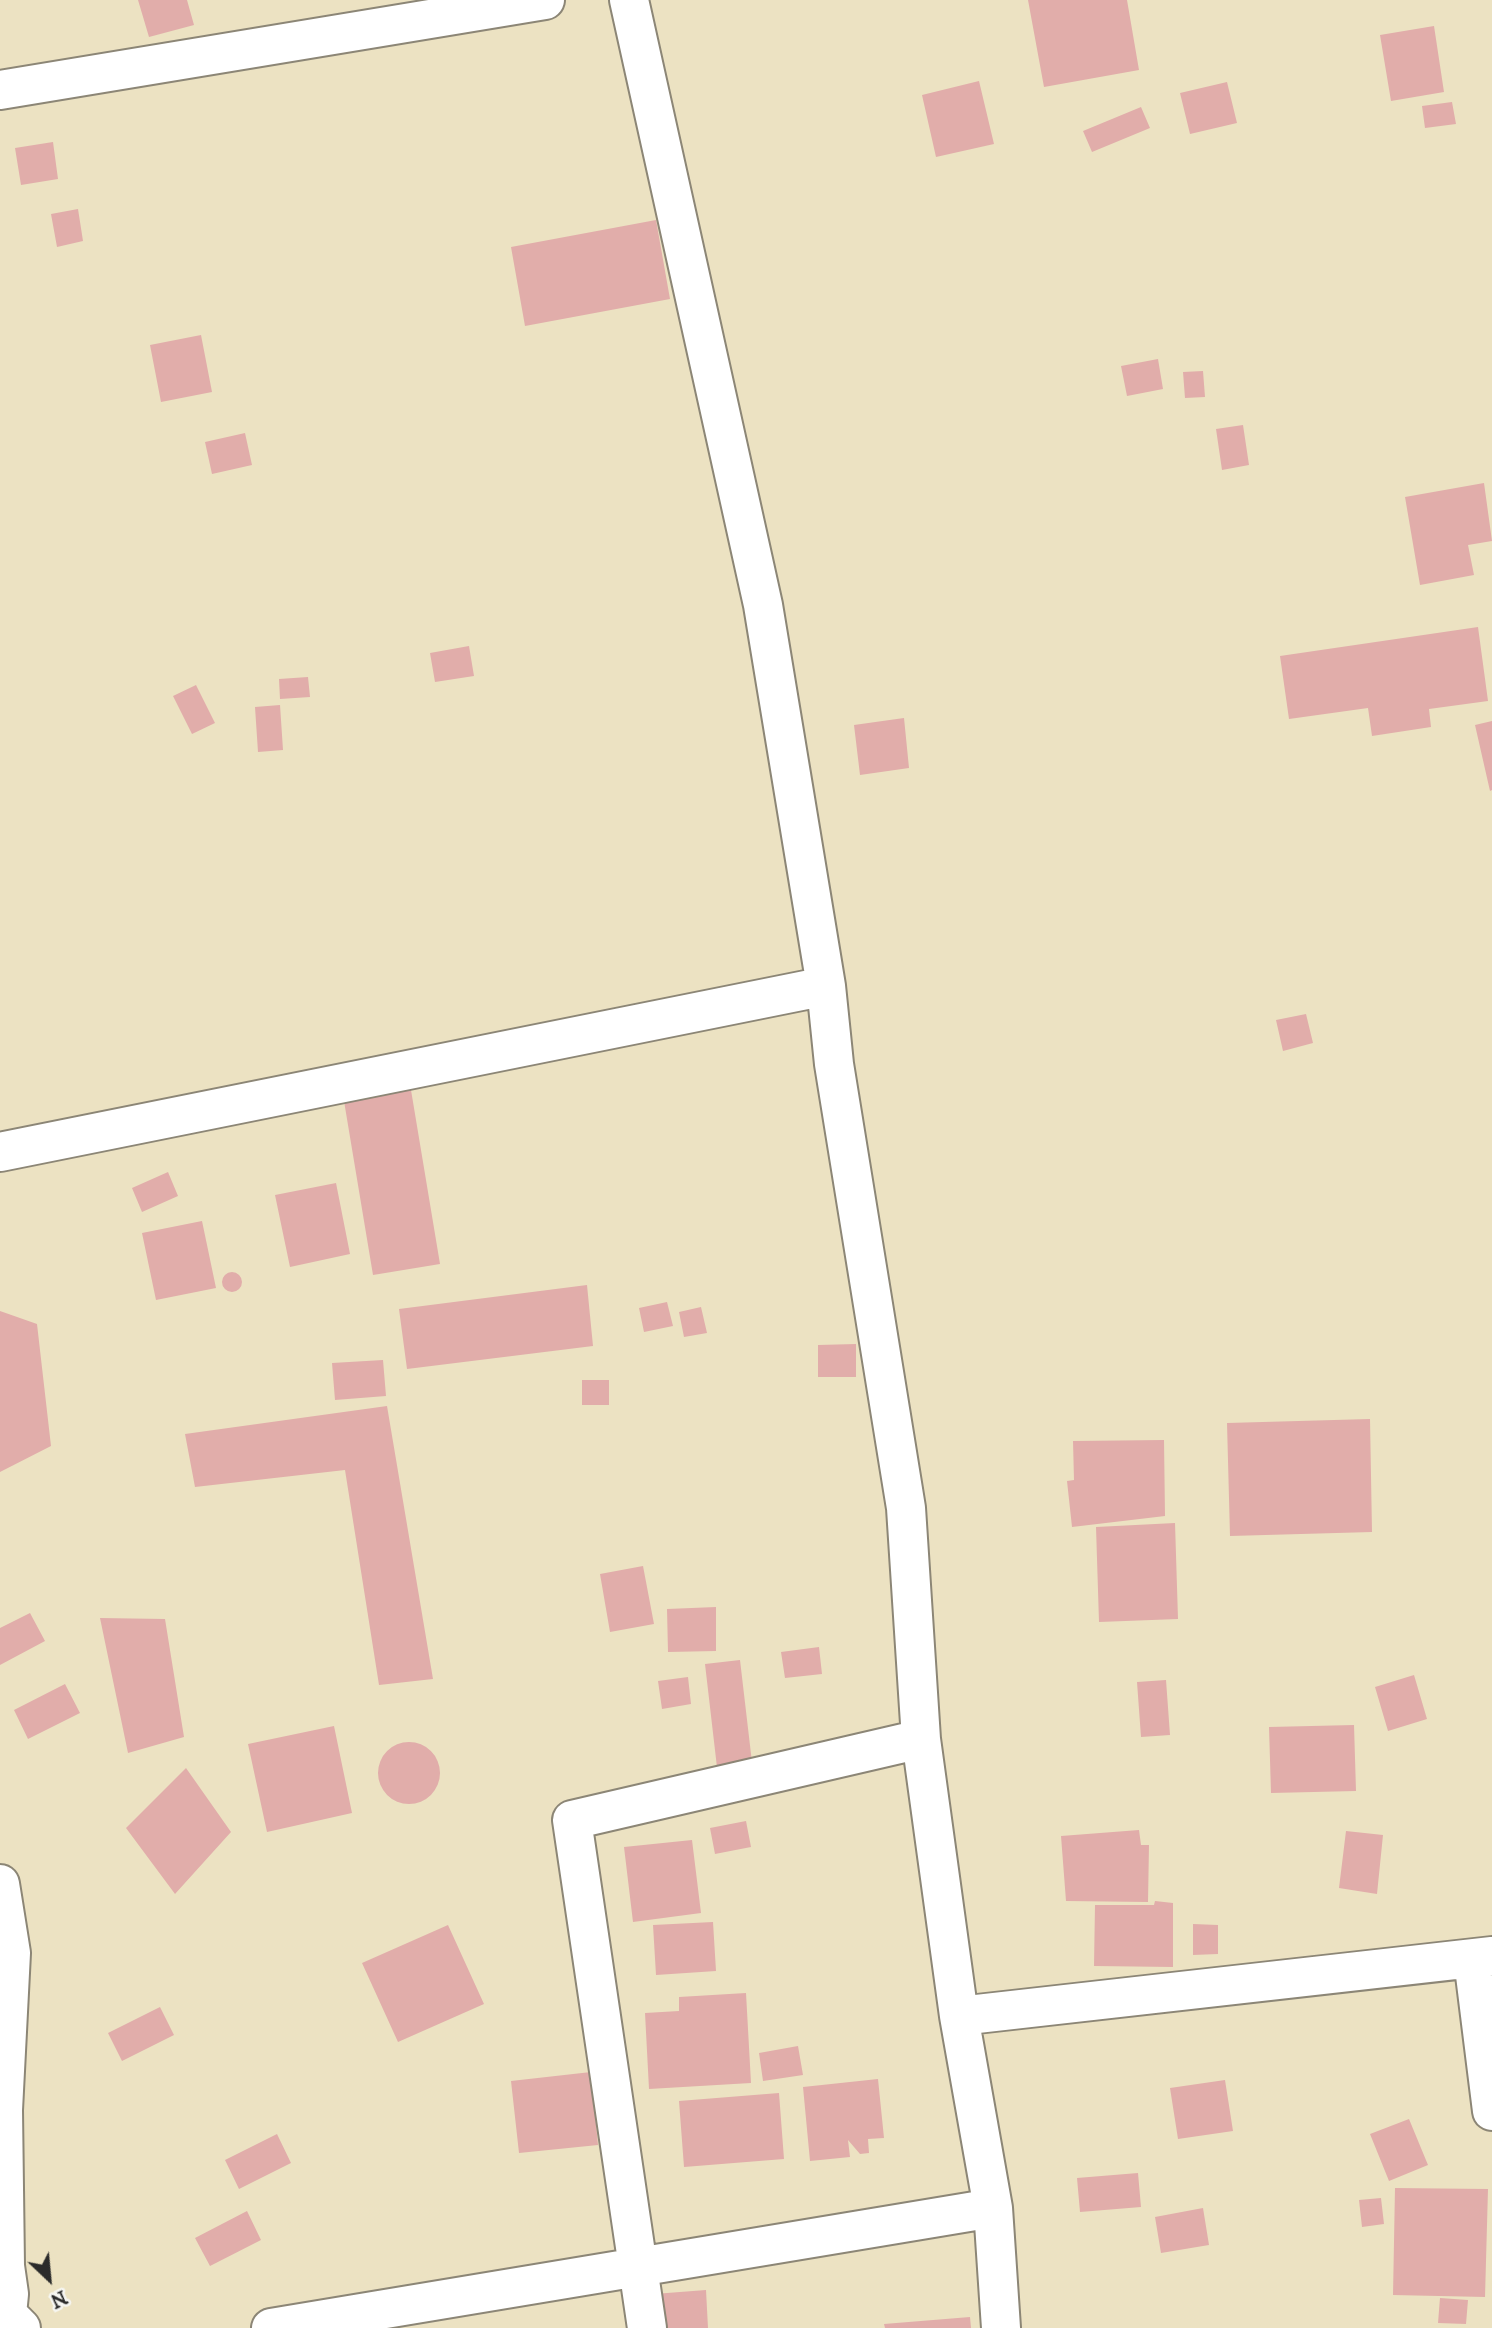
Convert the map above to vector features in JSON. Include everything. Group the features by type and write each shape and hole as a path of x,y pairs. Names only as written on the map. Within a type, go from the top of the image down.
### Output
{"street":[{"path":"0,89 545,0"},
{"path":"629,0 763,606 826,986 834,1064 906,1508 921,1739 959,2016 993,2208 1001,2328"},
{"path":"0,1152 826,986"},
{"path":"647,2328 572,1820 921,1739"},
{"path":"0,1884 11,1953 3,2110 5,2266 10,2311"},
{"path":"959,2016 1482,1957 1492,2111"},
{"path":"271,2328 993,2208"}],"building":[{"path":"138,0 187,0 194,25 149,37"},
{"path":"1028,0 1127,0 1139,70 1044,87"},
{"path":"1434,26 1444,92 1391,101 1380,35"},
{"path":"979,81 994,144 936,157 922,95"},
{"path":"1227,82 1237,123 1190,134 1180,93"},
{"path":"1452,102 1456,124 1425,128 1422,106"},
{"path":"1141,107 1150,128 1092,152 1083,131"},
{"path":"53,142 58,179 21,185 15,148"},
{"path":"78,209 83,241 57,247 51,214"},
{"path":"656,220 670,299 525,326 511,247"},
{"path":"201,335 212,392 161,402 150,345"},
{"path":"1158,359 1163,389 1127,396 1121,366"},
{"path":"1203,371 1205,397 1185,398 1183,372"},
{"path":"1243,425 1249,465 1222,470 1216,429"},
{"path":"245,433 252,465 212,474 205,442"},
{"path":"1484,483 1492,541 1468,545 1474,575 1420,585 1405,497"},
{"path":"1478,627 1488,701 1429,709 1431,727 1372,736 1368,708 1289,719 1280,656"},
{"path":"469,646 474,676 435,682 430,653"},
{"path":"308,677 310,697 280,699 279,679"},
{"path":"196,685 215,723 192,734 173,696"},
{"path":"280,705 283,750 258,752 255,707"},
{"path":"904,718 909,768 860,775 854,725"},
{"path":"1492,721 1492,790 1490,791 1475,725"},
{"path":"1306,1014 1313,1043 1283,1051 1276,1020"},
{"path":"409,1078 440,1264 373,1275 342,1089"},
{"path":"168,1172 178,1196 142,1212 132,1188"},
{"path":"336,1183 350,1254 290,1267 275,1195"},
{"path":"202,1221 216,1288 156,1300 142,1233"},
{"path":"228,1272 236,1272 242,1282 236,1292 228,1292 222,1286 222,1278"},
{"path":"587,1285 593,1346 407,1369 399,1309"},
{"path":"667,1302 673,1326 644,1332 639,1308"},
{"path":"701,1307 707,1333 684,1337 679,1312"},
{"path":"0,1311 37,1324 51,1446 0,1472"},
{"path":"856,1344 856,1377 818,1377 818,1345"},
{"path":"383,1360 386,1396 335,1400 332,1363"},
{"path":"582,1380 609,1380 609,1405 582,1405"},
{"path":"387,1406 433,1679 379,1685 345,1470 195,1487 185,1434"},
{"path":"1370,1419 1372,1532 1230,1536 1227,1423"},
{"path":"1164,1440 1165,1516 1072,1527 1067,1481 1074,1480 1073,1441"},
{"path":"1175,1523 1178,1619 1099,1622 1096,1527"},
{"path":"643,1566 654,1624 610,1632 600,1574"},
{"path":"716,1607 716,1651 668,1652 667,1609"},
{"path":"30,1613 45,1641 0,1665 0,1628"},
{"path":"100,1618 165,1619 184,1737 128,1753"},
{"path":"819,1647 822,1674 785,1678 781,1652"},
{"path":"740,1660 753,1771 718,1776 705,1664"},
{"path":"1414,1675 1427,1719 1388,1731 1375,1687"},
{"path":"688,1677 691,1704 662,1709 658,1681"},
{"path":"1166,1680 1170,1735 1141,1737 1137,1682"},
{"path":"65,1684 80,1713 28,1739 14,1710"},
{"path":"1354,1725 1356,1791 1271,1793 1269,1727"},
{"path":"334,1726 352,1813 267,1832 248,1744"},
{"path":"409,1742 431,1751 440,1773 431,1795 409,1804 387,1795 378,1773 387,1751"},
{"path":"186,1768 231,1832 175,1894 126,1828"},
{"path":"746,1821 751,1847 715,1854 710,1828"},
{"path":"1139,1830 1141,1845 1149,1845 1148,1902 1066,1901 1061,1836"},
{"path":"1346,1831 1383,1835 1377,1894 1339,1888"},
{"path":"692,1840 701,1913 633,1922 624,1847"},
{"path":"1155,1901 1173,1903 1173,1967 1094,1966 1095,1905 1154,1905"},
{"path":"713,1922 716,1971 656,1975 653,1925"},
{"path":"1193,1924 1218,1925 1218,1954 1193,1955"},
{"path":"448,1925 484,2004 398,2042 362,1963"},
{"path":"746,1993 751,2083 649,2089 645,2013 679,2011 679,1997"},
{"path":"160,2007 174,2035 122,2061 108,2033"},
{"path":"798,2046 803,2075 763,2081 759,2053"},
{"path":"591,2072 598,2145 519,2153 511,2081"},
{"path":"878,2079 884,2138 868,2139 869,2153 860,2154 848,2140 850,2157 810,2161 803,2087"},
{"path":"1225,2080 1233,2131 1178,2139 1170,2088"},
{"path":"779,2093 784,2159 684,2167 679,2101"},
{"path":"1409,2119 1428,2165 1389,2181 1370,2134"},
{"path":"277,2134 291,2163 239,2189 225,2160"},
{"path":"1138,2173 1141,2207 1080,2212 1077,2178"},
{"path":"1395,2188 1488,2189 1485,2297 1393,2295"},
{"path":"1381,2198 1384,2224 1362,2227 1359,2200"},
{"path":"1203,2208 1209,2245 1161,2253 1155,2217"},
{"path":"247,2211 261,2240 210,2266 195,2238"},
{"path":"706,2290 708,2328 656,2328 654,2294"},
{"path":"1440,2298 1468,2300 1466,2324 1438,2323"},
{"path":"970,2317 971,2328 885,2328 884,2324"}]}
